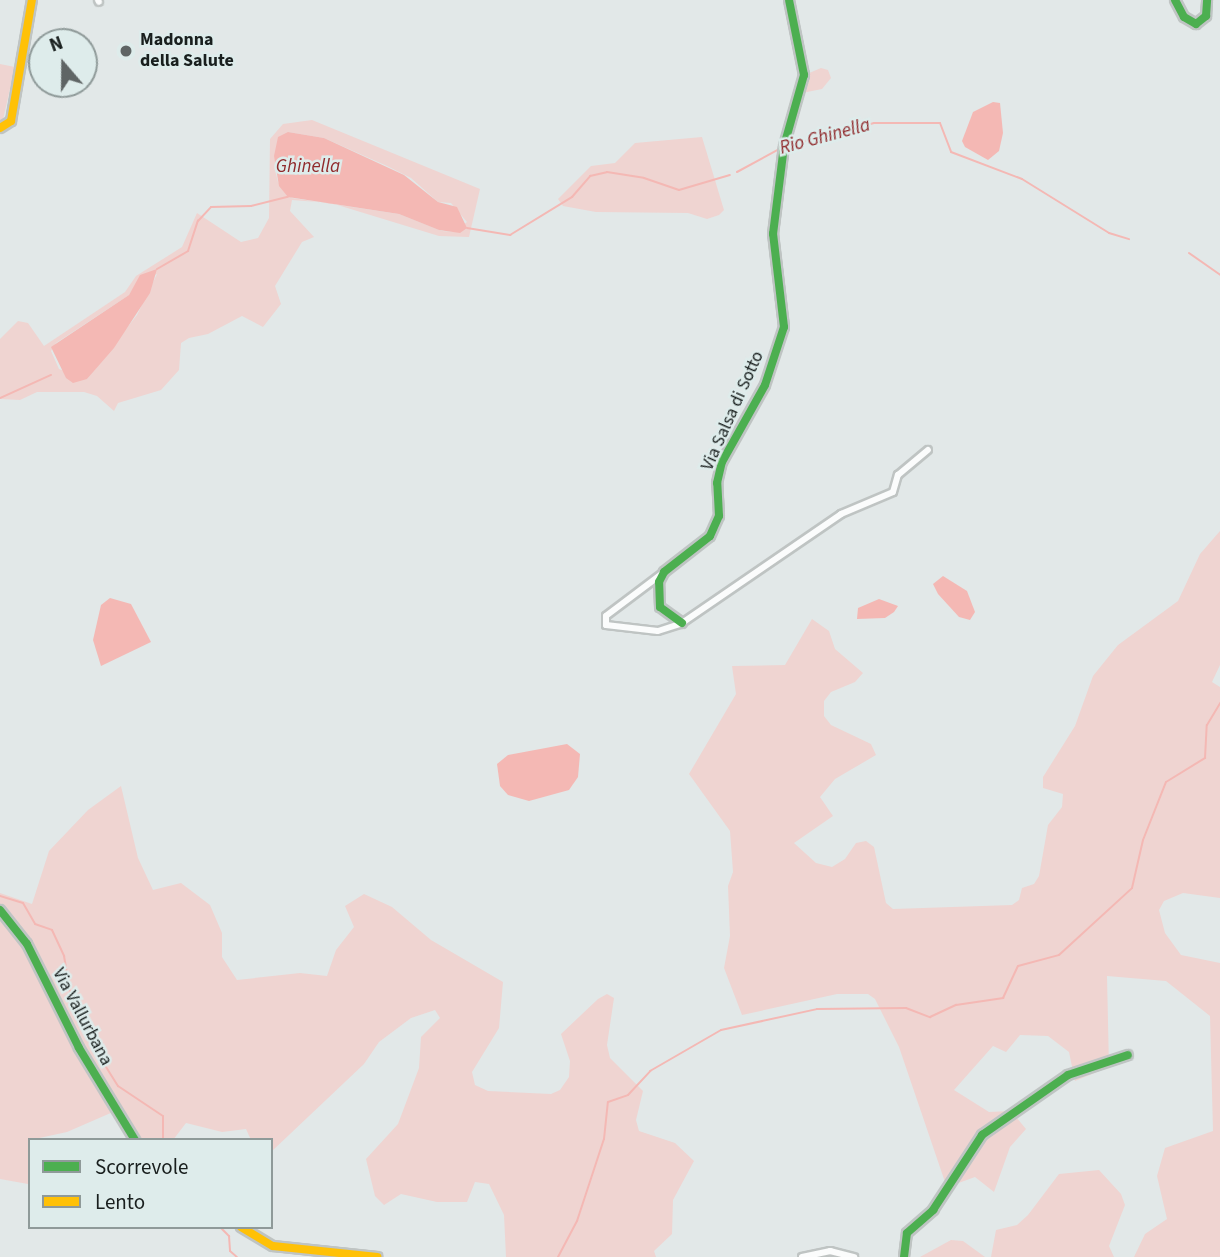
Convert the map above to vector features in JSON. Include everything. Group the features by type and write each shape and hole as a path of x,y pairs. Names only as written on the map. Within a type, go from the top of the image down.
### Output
{"street":[{"path":"0,128 11,121 32,0"},
{"name":"Via Salsa di Sotto","path":"664,572 710,536 719,516 717,483 722,462 765,385 782,338 784,320 772,248 783,148 794,123 804,75 789,0"},
{"path":"1175,0 1184,17 1196,24 1206,16 1207,0"},
{"path":"664,572 604,621 613,628 641,631 669,629 682,623 841,514 893,492 898,475 928,450"},
{"path":"664,572 657,601 682,623"},
{"name":"Via Vallurbana","path":"0,910 27,944 79,1048 134,1138"},
{"path":"904,1257 907,1233 933,1210 982,1135 1068,1075 1129,1055"},
{"path":"245,1229 281,1248 377,1257"},
{"path":"802,1257 830,1251 854,1257"}],"shaded area":[{"path":"0,64 15,67 2,124 0,124"},
{"path":"821,68 828,70 831,78 822,89 802,93 807,74"},
{"path":"312,120 480,189 469,237 439,236 336,205 399,214 442,231 454,232 467,222 451,203 438,202 411,178 324,138 288,132 275,170 278,182 292,198 320,202 292,200 290,211 314,237 302,242 275,286 281,304 263,327 242,316 208,334 189,338 181,343 179,370 161,390 118,403 114,411 97,396 84,392 37,392 20,400 0,399 0,339 18,321 28,323 44,346 125,292 136,276 182,247 197,213 241,242 258,238 269,218 270,139 283,124","holes":["157,274 137,315 87,379 59,369 51,351 56,343 129,295 137,282"]},
{"path":"702,137 724,210 719,215 707,219 688,213 596,212 563,206 558,199 591,166 615,163 635,143"},
{"path":"1220,531 1220,665 1212,682 1220,687 1220,898 1183,893 1164,901 1159,910 1165,933 1181,955 1220,963 1220,1257 1134,1257 1145,1234 1167,1219 1157,1176 1165,1148 1213,1131 1210,1016 1166,981 1107,976 1109,1067 1075,1081 1069,1052 1048,1036 1020,1035 1006,1052 993,1046 954,1090 989,1112 1011,1111 1026,1129 1010,1147 994,1192 975,1177 953,1185 945,1182 899,1047 875,999 868,994 837,994 742,1015 724,968 730,936 728,886 733,872 730,831 689,774 736,694 732,666 785,665 812,619 829,631 835,649 863,673 855,682 831,692 824,701 824,716 831,725 871,744 876,755 835,779 820,797 833,816 794,843 816,863 832,867 845,859 856,843 866,841 874,847 886,903 893,909 1012,905 1019,900 1022,888 1034,884 1039,876 1048,825 1062,807 1063,794 1043,788 1043,777 1075,726 1093,676 1118,645 1178,601 1200,554"},
{"path":"121,786 138,858 153,890 181,883 210,905 222,933 222,957 237,980 300,973 327,976 336,950 354,927 345,906 364,894 392,907 431,940 503,982 499,1028 472,1072 475,1085 488,1091 551,1094 560,1090 569,1077 570,1061 561,1034 598,999 607,994 614,998 607,1045 610,1058 643,1091 636,1120 639,1131 675,1143 694,1161 673,1200 672,1234 654,1251 656,1257 506,1257 504,1215 489,1184 475,1182 467,1202 437,1202 401,1194 384,1205 375,1196 366,1159 398,1124 419,1068 421,1037 440,1018 435,1010 411,1018 379,1042 364,1064 273,1150 273,1138 250,1138 246,1129 222,1132 186,1123 175,1138 134,1138 113,1112 67,1132 28,1138 28,1184 0,1179 0,893 32,904 49,851 88,810"},
{"path":"1099,1170 1121,1194 1125,1205 1109,1246 1114,1257 991,1257 996,1230 1017,1225 1028,1215 1059,1174"},
{"path":"951,1240 963,1241 985,1257 920,1257"}],"water":[{"path":"993,102 1000,103 1003,133 999,151 988,160 965,147 962,141 973,112"},
{"name":"Ghinella","path":"288,132 324,138 404,175 438,202 457,207 467,228 460,233 439,230 399,214 288,197 279,186 274,156 278,137"},
{"path":"157,269 150,293 114,348 87,379 73,383 66,378 51,347 129,295 140,275"},
{"path":"943,576 967,591 975,612 970,620 959,617 938,594 933,584"},
{"path":"110,598 131,604 151,642 101,666 93,640 101,605"},
{"path":"879,599 898,606 885,618 857,619 858,608"},
{"path":"567,744 580,754 578,777 569,790 529,801 508,795 500,786 497,764 508,755"}],"waterway":[{"name":"Rio Ghinella","path":"787,146 874,123 940,123 951,152 1022,179 1109,233 1129,239"},
{"name":"Rio Ghinella","path":"737,172 781,148"},
{"path":"467,228 510,235 572,197 590,176 607,172 644,178 679,190 730,175"},
{"path":"157,269 188,251 198,221 211,207 251,206 288,197"},
{"name":"Rio Ghinella","path":"1189,253 1220,275"},
{"name":"Rio Ghinella","path":"0,398 51,375"},
{"path":"558,1257 577,1221 604,1139 608,1102 628,1095 650,1071 721,1030 817,1009 906,1008 930,1017 956,1005 1003,998 1018,966 1059,955 1132,888 1143,840 1166,782 1205,758 1207,725 1220,703"},
{"path":"0,896 23,903 35,924 52,930 64,956 72,1002 87,1024 91,1043 118,1086 163,1116 163,1138"},
{"path":"222,1229 229,1236 230,1251 237,1257"}],"traffic: fast":[{"path":"682,623 660,607 659,582 664,572 710,536 719,516 717,483 722,462 765,385 784,327 773,234 784,146 804,75 789,0"},
{"path":"1175,0 1184,17 1196,24 1206,16 1207,0"},
{"path":"0,910 27,944 79,1048 134,1138"},
{"path":"904,1257 907,1233 933,1210 982,1135 1068,1075 1128,1055"}],"traffic: slow":[{"path":"0,128 11,121 32,0"},
{"path":"244,1229 273,1246 377,1257"}],"place":[{"name":"Madonna della Salute","path":"126,51"}]}
